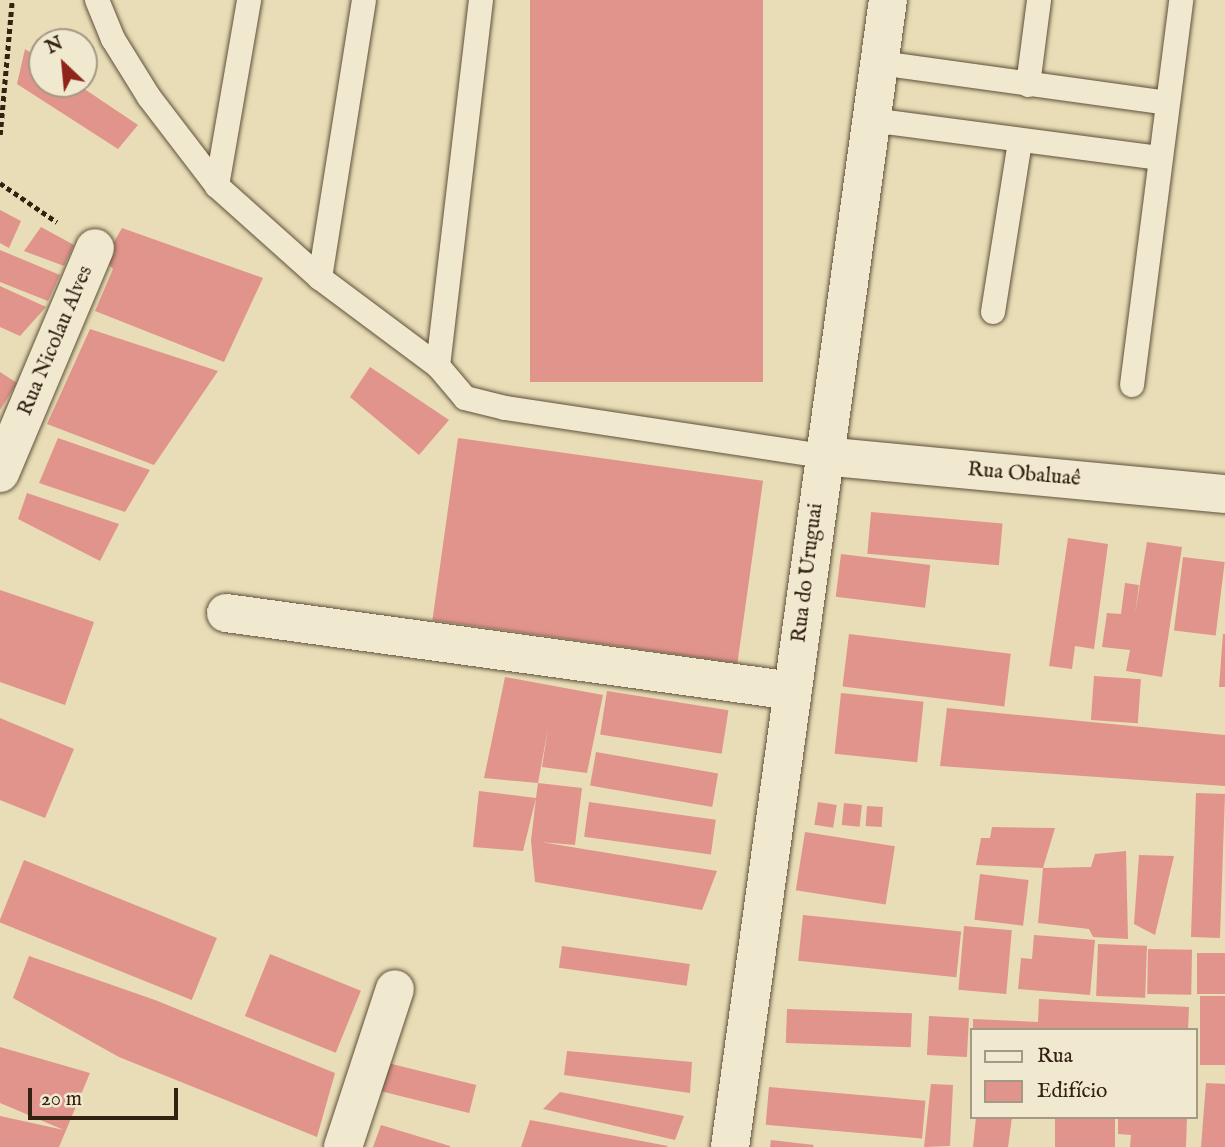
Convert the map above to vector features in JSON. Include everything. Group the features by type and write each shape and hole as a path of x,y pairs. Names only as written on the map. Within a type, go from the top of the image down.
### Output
{"street":[{"name":"Rua do Uruguai","path":"730,1147 823,456 888,0"},
{"name":"Rua Nicolau Alves","path":"0,473 95,248"},
{"name":"Rua Obaluaê","path":"823,456 1225,494"},
{"path":"226,613 793,691"},
{"path":"343,1147 394,989"}],"lane":[{"path":"97,0 113,39 149,97 217,186 320,278 438,366 466,398 505,408 823,456"},
{"path":"217,186 248,0"},
{"path":"320,278 364,0"},
{"path":"438,366 481,0"},
{"path":"1028,85 1039,0"},
{"path":"1132,385 1181,0"},
{"path":"880,63 1167,103"},
{"path":"871,120 1161,158"},
{"path":"993,312 1020,141"}],"path":[{"path":"0,135 12,0"},
{"path":"0,183 95,248"}],"building":[{"path":"530,0 763,0 763,382 530,382"},
{"path":"25,49 28,51 28,91 17,84"},
{"path":"39,98 98,98 138,125 118,149"},
{"path":"0,210 21,221 9,248 0,243"},
{"path":"41,227 74,245 64,266 24,251"},
{"path":"122,228 263,278 224,362 95,311 113,269 104,259"},
{"path":"0,250 60,275 48,301 0,282"},
{"path":"0,286 46,307 20,336 0,327"},
{"path":"90,329 218,371 154,465 47,424"},
{"path":"370,367 449,420 419,455 350,397"},
{"path":"0,372 17,383 0,410"},
{"path":"58,438 150,470 125,512 39,483"},
{"path":"458,438 763,481 737,663 432,620"},
{"path":"27,493 119,524 100,561 18,519"},
{"path":"871,512 1002,524 999,565 867,554"},
{"path":"1068,538 1108,544 1094,649 1075,646 1072,669 1049,666"},
{"path":"1147,542 1182,547 1162,677 1126,671 1130,650 1102,647 1107,613 1121,614 1125,583 1139,585 1135,614"},
{"path":"841,554 930,565 925,608 836,597"},
{"path":"1183,557 1225,562 1216,636 1174,630"},
{"path":"0,590 94,622 65,705 0,682"},
{"path":"849,634 1011,654 1004,706 843,687"},
{"path":"1223,634 1225,687 1219,687"},
{"path":"1094,676 1141,679 1138,723 1091,720"},
{"path":"505,677 603,695 587,773 542,767 548,728 538,783 484,778"},
{"path":"607,691 728,710 722,754 600,734"},
{"path":"841,693 924,702 917,762 835,754"},
{"path":"947,708 1225,735 1225,786 940,766"},
{"path":"0,718 74,749 45,818 0,800"},
{"path":"596,752 718,774 712,807 590,785"},
{"path":"538,783 582,788 575,845 541,842 717,871 702,910 535,882 531,841"},
{"path":"479,791 536,798 523,851 473,847"},
{"path":"1196,793 1225,794 1220,938 1191,937"},
{"path":"589,802 716,820 711,854 584,837"},
{"path":"818,802 837,805 833,828 814,825"},
{"path":"844,803 862,805 860,827 842,825"},
{"path":"867,806 883,807 882,827 866,826"},
{"path":"992,827 1055,828 1043,868 976,865 981,838 990,838"},
{"path":"805,832 895,846 886,905 796,890"},
{"path":"1126,851 1128,939 1093,937 1089,929 1038,923 1043,868 1091,867 1095,854"},
{"path":"1139,855 1174,856 1155,935 1134,924"},
{"path":"24,860 217,938 192,1000 0,923"},
{"path":"980,874 1029,880 1023,926 974,920"},
{"path":"803,915 961,932 956,977 798,961"},
{"path":"964,926 1012,930 1006,994 958,990"},
{"path":"1034,935 1095,940 1090,995 1018,989 1021,958 1032,959"},
{"path":"1098,944 1147,946 1145,998 1096,996"},
{"path":"562,946 690,964 687,986 559,968"},
{"path":"1148,949 1192,950 1191,995 1147,994"},
{"path":"1197,953 1225,953 1225,994 1197,994"},
{"path":"270,954 361,991 336,1053 245,1016"},
{"path":"29,956 155,1000 335,1073 317,1137 119,1057 13,998"},
{"path":"1200,996 1225,996 1225,1065 1200,1065"},
{"path":"1039,999 1189,1007 1188,1028 973,1028 973,1019 1038,1022"},
{"path":"787,1009 912,1013 911,1047 786,1043"},
{"path":"929,1016 969,1018 967,1057 927,1055"},
{"path":"0,1047 90,1073 59,1147 0,1147 0,1116 64,1130 0,1103"},
{"path":"567,1051 692,1062 690,1093 564,1075"},
{"path":"384,1062 476,1085 469,1113 377,1090"},
{"path":"1206,1083 1225,1084 1225,1147 1201,1147"},
{"path":"931,1084 953,1085 950,1146 924,1147"},
{"path":"769,1087 925,1101 922,1139 766,1125"},
{"path":"560,1092 684,1116 675,1140 543,1109"},
{"path":"976,1119 1012,1119 1008,1147 973,1147"},
{"path":"1055,1119 1115,1119 1115,1147 1055,1147"},
{"path":"1118,1119 1187,1119 1186,1147 1130,1147 1131,1135 1118,1134"},
{"path":"530,1120 668,1146 521,1147"},
{"path":"381,1125 450,1146 450,1147 373,1147"},
{"path":"771,1140 814,1145 770,1147"}]}
